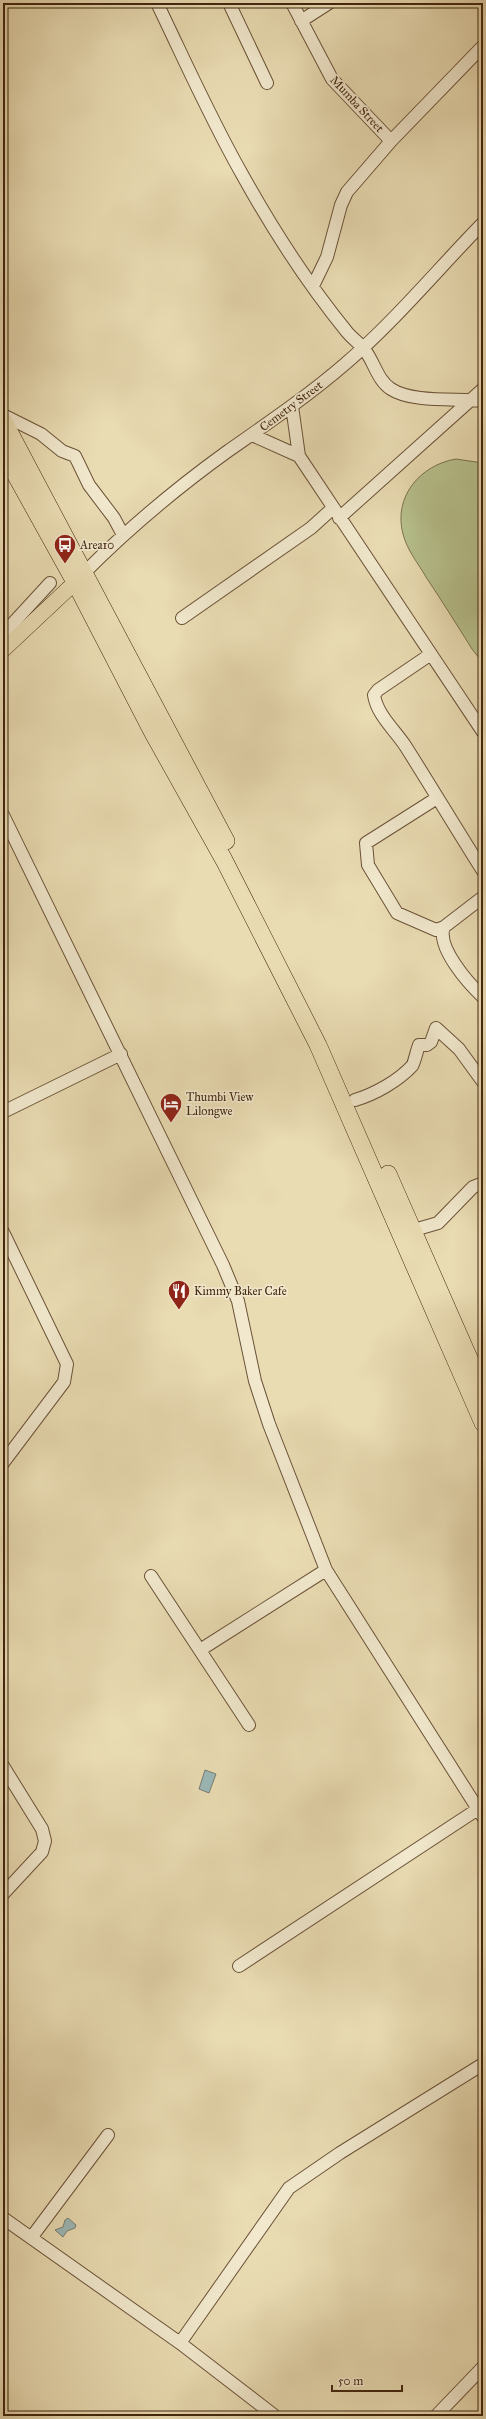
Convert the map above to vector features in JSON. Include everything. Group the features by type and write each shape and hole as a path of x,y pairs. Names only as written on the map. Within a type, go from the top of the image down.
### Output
{"highway":[{"path":"3,420 153,733 224,860 318,1045 483,1423"},
{"path":"3,452 80,578 144,690 286,956 355,1100 414,1230 483,1390"}],"main road":[{"path":"3,650 80,578"}],"street":[{"path":"157,3 242,175 271,224 313,286 348,333 363,348 390,389 397,392 429,398 478,400"},
{"path":"229,3 268,83"},
{"name":"Mumba Street","path":"292,3 332,79 391,141"},
{"path":"301,21 329,3"},
{"path":"313,286 327,257 346,192 391,141 483,46"},
{"name":"Cemetry Street","path":"80,578 123,535 205,468 292,406 363,348 483,223"},
{"path":"182,618 311,528 336,513 478,400 483,390"},
{"path":"292,406 299,456 483,732"},
{"path":"3,415 41,434 62,451 75,456 88,485 114,518 123,535"},
{"path":"252,435 299,456"},
{"path":"3,634 50,583"},
{"path":"431,654 378,690 374,695 378,709 405,746 483,871"},
{"path":"437,798 366,844 368,865 397,913 436,930 444,927 483,897"},
{"path":"3,815 121,1054 233,1288 255,1381 269,1424 326,1570 480,1813 239,1966"},
{"path":"444,927 441,935 443,943 460,971 483,998"},
{"path":"355,1100 400,1079 413,1065 414,1056 419,1046 427,1046 431,1042 436,1028 459,1049 483,1082"},
{"path":"3,1112 121,1054"},
{"path":"414,1230 438,1223 473,1186 483,1183"},
{"path":"3,1232 67,1364 64,1382 3,1463"},
{"path":"200,1650 326,1570"},
{"path":"151,1576 249,1725"},
{"path":"3,1766 42,1829 45,1841 38,1857 3,1894"},
{"path":"180,2343 289,2188 340,2153 483,2064"},
{"path":"30,2238 108,2135"},
{"path":"4,2220 180,2343 275,2416"},
{"path":"436,2416 483,2367"}],"green space":[{"path":"456,459 483,463 483,663 472,649 410,551 403,534 401,520 402,508 412,485 431,468 443,462"}],"water":[{"path":"205,1770 216,1774 209,1793 199,1789"},
{"path":"68,2218 76,2225 75,2228 67,2231 63,2237 55,2230 63,2227 65,2220"}],"place":[{"name":"Area10","path":"65,564"},
{"name":"Thumbi View Lilongwe","path":"171,1124"},
{"name":"Kimmy Baker Cafe","path":"179,1310"}]}
